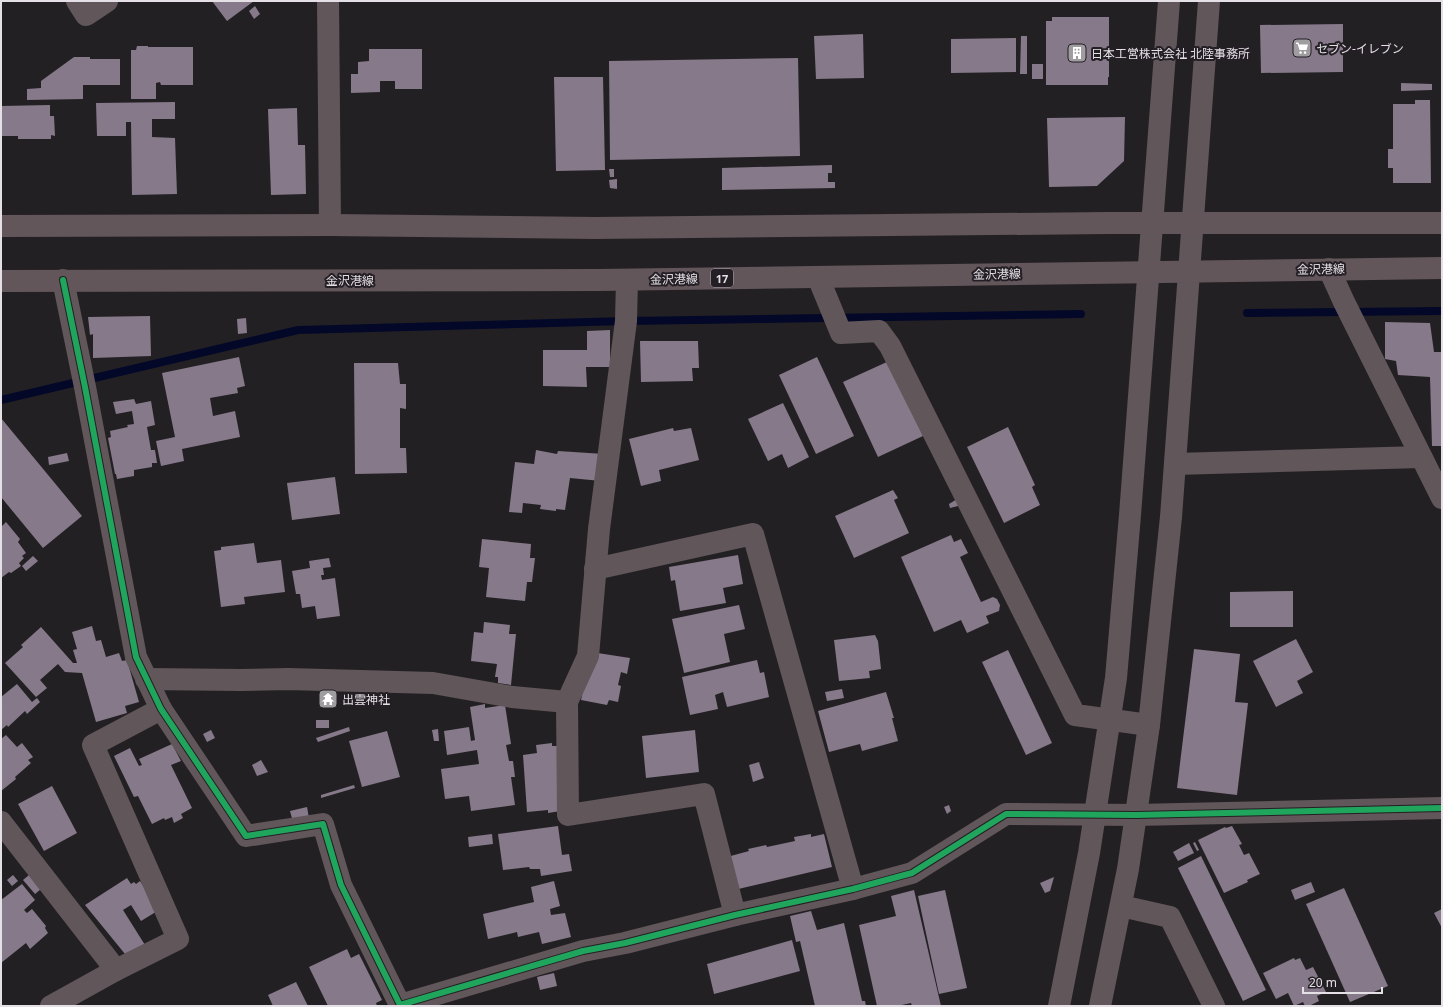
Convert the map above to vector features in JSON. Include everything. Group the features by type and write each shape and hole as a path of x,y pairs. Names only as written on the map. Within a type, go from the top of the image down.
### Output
{"main road":[{"path":"1,226 330,225 595,228 1152,223 1442,223"},
{"name":"金沢港線","path":"1,281 627,280 1442,268"}],"street":[{"path":"77,1 86,15 106,1"},
{"path":"328,1 330,225"},
{"path":"1059,1006 1089,853 1116,678 1169,1"},
{"path":"1100,1006 1121,906 1150,725 1171,517 1210,1"},
{"path":"1329,269 1348,311 1442,498"},
{"path":"818,277 841,334 880,331 890,346 1075,715 1150,725"},
{"path":"63,280 84,381 136,657 146,679 161,709 246,836 323,824 342,885 400,1005 583,951 625,943 734,915 853,889 912,873 1006,814 1136,815 1442,808"},
{"path":"627,280 626,320 599,529 588,656 567,702 568,815 704,794 734,915"},
{"path":"1175,464 1422,457"},
{"path":"595,570 753,534 853,889"},
{"path":"146,679 288,679 433,683 512,697 567,702"},
{"path":"51,1006 116,970 178,939 93,745 161,709"},
{"path":"1,822 116,970"},
{"path":"1121,906 1170,916 1214,1006"}],"building":[{"path":"212,1 254,1 227,21"},
{"path":"255,6 260,14 254,19 249,11"},
{"name":"日本工営株式会社 北陸事務所","path":"1052,17 1109,17 1108,85 1046,85 1046,21 1052,21"},
{"name":"セブン-イレブン","path":"1343,24 1343,72 1261,73 1260,25"},
{"path":"863,34 864,78 816,79 814,36"},
{"path":"1021,36 1027,36 1027,74 1020,74"},
{"path":"1016,38 1016,72 951,73 951,39"},
{"path":"137,46 193,47 193,85 161,85 160,82 156,83 156,99 131,99 131,50 136,50"},
{"path":"369,49 422,49 422,89 395,89 395,81 380,81 380,92 351,93 351,74 358,74 358,62 369,61"},
{"path":"74,57 90,57 90,59 120,59 120,85 83,85 83,99 27,100 27,89 41,88 41,81"},
{"path":"798,58 800,156 610,160 609,61"},
{"path":"1032,64 1043,64 1043,79 1032,79"},
{"path":"554,77 603,77 605,170 556,171"},
{"path":"1401,83 1432,84 1432,90 1401,91"},
{"path":"1415,100 1430,100 1431,183 1393,183 1393,168 1388,168 1388,149 1393,149 1393,104 1415,104"},
{"path":"175,102 175,119 152,119 152,137 175,138 177,194 132,195 131,122 126,122 126,136 97,136 96,103"},
{"path":"50,105 50,116 54,116 55,136 51,135 51,139 18,139 18,136 1,136 1,106"},
{"path":"297,108 298,145 305,145 306,194 271,195 268,109"},
{"path":"1125,117 1124,161 1097,186 1049,187 1047,118"},
{"path":"832,165 832,173 828,173 828,182 835,182 835,188 722,190 722,168"},
{"path":"609,169 614,169 614,177 610,177"},
{"path":"617,179 617,189 610,188 609,180"},
{"path":"150,316 151,356 93,358 93,334 90,335 88,317"},
{"path":"246,318 247,333 238,334 237,319"},
{"path":"1385,322 1430,323 1434,352 1442,352 1442,446 1432,446 1430,377 1398,375 1396,361 1385,359"},
{"path":"610,330 610,367 586,367 587,387 543,386 543,350 587,350 587,331"},
{"path":"640,341 698,341 699,368 692,368 693,381 641,382"},
{"path":"239,357 245,386 237,388 238,393 210,398 213,416 235,411 240,437 182,449 184,461 161,466 156,441 175,437 162,373"},
{"path":"817,357 854,436 816,454 779,375"},
{"path":"889,361 923,436 878,457 843,382"},
{"path":"354,363 398,363 400,384 406,384 406,409 400,408 400,448 406,448 407,473 355,474"},
{"path":"134,399 136,404 151,401 155,425 147,427 151,450 155,450 157,463 152,463 152,467 134,470 134,476 117,479 108,438 111,437 110,431 134,424 132,411 116,414 113,402"},
{"path":"783,403 809,457 788,468 782,454 768,461 748,419"},
{"path":"1,418 82,516 43,548 1,497"},
{"path":"1008,427 1035,485 1032,487 1040,505 1004,523 967,447"},
{"path":"673,428 674,431 691,428 699,460 659,470 661,481 641,486 629,439"},
{"path":"536,450 557,454 558,451 604,454 601,481 570,478 565,510 556,509 556,511 540,509 541,505 523,503 522,513 509,512 515,462 534,464"},
{"path":"67,453 69,461 49,465 48,457"},
{"path":"335,477 340,514 292,520 287,483"},
{"path":"893,490 898,498 894,500 909,533 854,558 835,516"},
{"path":"957,499 958,506 950,508 949,504"},
{"path":"6,522 20,539 18,542 26,553 22,556 24,558 19,563 21,566 1,578 1,527"},
{"path":"951,535 954,542 961,539 968,553 960,557 981,602 993,597 997,599 1000,605 999,611 986,616 989,623 967,633 961,620 934,632 901,557"},
{"path":"482,539 531,544 530,558 535,558 532,582 527,582 525,601 486,597 489,568 479,567"},
{"path":"254,543 257,563 281,560 285,592 244,597 245,604 221,607 214,551 221,550 221,547"},
{"path":"738,555 743,584 723,588 726,603 680,611 675,580 671,581 669,567"},
{"path":"33,556 38,561 26,571 22,566"},
{"path":"329,558 331,567 323,568 324,575 321,575 322,580 335,578 340,616 317,619 315,606 302,608 300,594 296,594 292,571 310,568 309,561"},
{"path":"1293,591 1293,627 1230,627 1230,592"},
{"path":"739,605 745,629 724,634 730,662 684,673 672,619"},
{"path":"484,622 510,625 509,634 516,634 511,685 498,683 498,677 495,677 497,664 471,661 474,632 483,633"},
{"path":"92,626 96,641 101,640 106,657 119,653 122,661 127,660 139,702 125,706 127,713 96,722 82,673 65,672 58,664 40,680 47,688 36,697 5,663 23,647 21,645 41,627 73,663 77,663 73,650 77,649 72,632"},
{"path":"875,635 878,641 881,669 869,671 870,678 839,681 834,640"},
{"path":"1296,639 1313,672 1297,681 1303,693 1276,707 1253,661"},
{"path":"1194,649 1240,654 1235,702 1248,703 1237,795 1177,788"},
{"path":"1008,650 1052,743 1026,755 982,662"},
{"path":"591,652 630,658 627,674 621,672 618,685 621,686 618,702 609,700 607,705 581,700"},
{"path":"757,660 760,673 764,672 769,697 727,707 723,692 715,695 718,709 690,715 682,677"},
{"path":"17,684 32,702 37,698 40,702 27,714 25,711 8,727 7,725 1,730 1,697"},
{"path":"842,689 844,698 827,701 825,692"},
{"path":"886,692 894,718 892,718 898,741 862,751 860,744 829,752 818,711"},
{"path":"485,704 485,708 505,705 511,744 506,745 509,761 513,761 515,777 511,777 515,805 471,811 469,796 445,799 441,769 479,764 477,750 447,755 444,731 469,727 471,741 475,740 470,707"},
{"path":"316,720 329,720 329,728 316,728"},
{"path":"349,727 350,731 318,742 316,738"},
{"path":"438,729 439,741 434,741 432,730"},
{"path":"211,730 215,738 207,742 203,734"},
{"path":"695,730 699,772 646,778 642,736"},
{"path":"387,731 400,777 362,787 349,741"},
{"path":"6,735 17,747 22,743 33,757 28,760 31,763 15,777 16,779 1,791 1,739"},
{"path":"552,743 552,746 557,746 561,811 548,813 548,810 527,812 523,755 537,753 536,745"},
{"path":"172,744 181,761 171,765 192,808 181,814 183,818 174,823 172,817 165,820 164,818 152,824 138,796 134,797 114,756 130,748 139,766 142,765 139,759"},
{"path":"261,760 268,772 257,776 252,765"},
{"path":"759,762 764,778 753,782 749,765"},
{"path":"354,785 355,788 321,798 321,795"},
{"path":"52,786 77,833 44,851 18,804"},
{"path":"949,805 951,811 947,814 944,807"},
{"path":"307,807 309,818 293,822 290,811"},
{"path":"558,826 562,855 569,854 572,871 541,876 540,869 530,869 529,867 503,870 498,834"},
{"path":"1232,826 1242,844 1239,845 1244,855 1249,853 1260,874 1247,880 1248,882 1224,893 1198,840 1225,827"},
{"path":"492,834 493,844 469,847 468,837"},
{"path":"811,834 811,837 824,834 832,867 734,890 727,857 749,851 748,849 766,845 767,847 795,841 794,837"},
{"path":"1195,842 1199,850 1197,851 1193,843"},
{"path":"1189,843 1194,853 1178,861 1173,852"},
{"path":"1201,856 1266,990 1243,1001 1178,868"},
{"path":"13,875 18,881 12,886 7,880"},
{"path":"29,875 41,889 35,894 23,880"},
{"path":"1054,877 1050,891 1045,893 1040,883"},
{"path":"127,878 131,884 134,882 136,884 140,881 159,910 141,921 131,905 123,910 145,945 125,954 85,905"},
{"path":"554,881 560,906 550,909 551,915 565,913 571,937 542,944 539,932 518,937 517,932 488,939 483,914 534,902 531,887"},
{"path":"1311,882 1315,892 1295,900 1291,890"},
{"path":"22,884 35,900 24,910 27,913 32,909 46,926 45,928 48,933 30,949 26,943 1,963 1,900"},
{"path":"1344,888 1388,986 1350,1002 1306,904"},
{"path":"914,890 941,1006 912,1006 911,1003 897,1006 877,1006 859,925 896,916 891,896"},
{"path":"945,890 967,988 939,994 918,896"},
{"path":"1442,909 1442,928 1434,913"},
{"path":"811,911 817,930 844,923 862,1001 865,1001 866,1006 815,1006 800,941 796,942 790,916"},
{"path":"792,940 800,971 714,994 707,964"},
{"path":"347,949 351,958 359,954 382,1000 376,1003 377,1006 328,1006 309,967"},
{"path":"1294,958 1295,960 1300,958 1306,970 1313,967 1326,992 1317,996 1319,1001 1309,1006 1305,1006 1303,1002 1294,1006 1288,993 1276,999 1263,973"},
{"path":"554,973 557,986 540,990 537,977"},
{"path":"296,982 308,1006 273,1006 268,995"}],"waterway":[{"path":"1247,313 1442,311"},
{"path":"1,400 298,330 626,321 1081,314"}],"cycle path":[{"path":"63,280 85,387 136,657 161,709 246,836 323,824 341,885 400,1005 583,951 625,943 735,915 853,889 912,873 1006,814 1136,815 1442,808"}],"place":[{"name":"セブン-イレブン","path":"1302,48"},
{"name":"日本工営株式会社 北陸事務所","path":"1077,53"},
{"name":"出雲神社","path":"328,699"}]}
